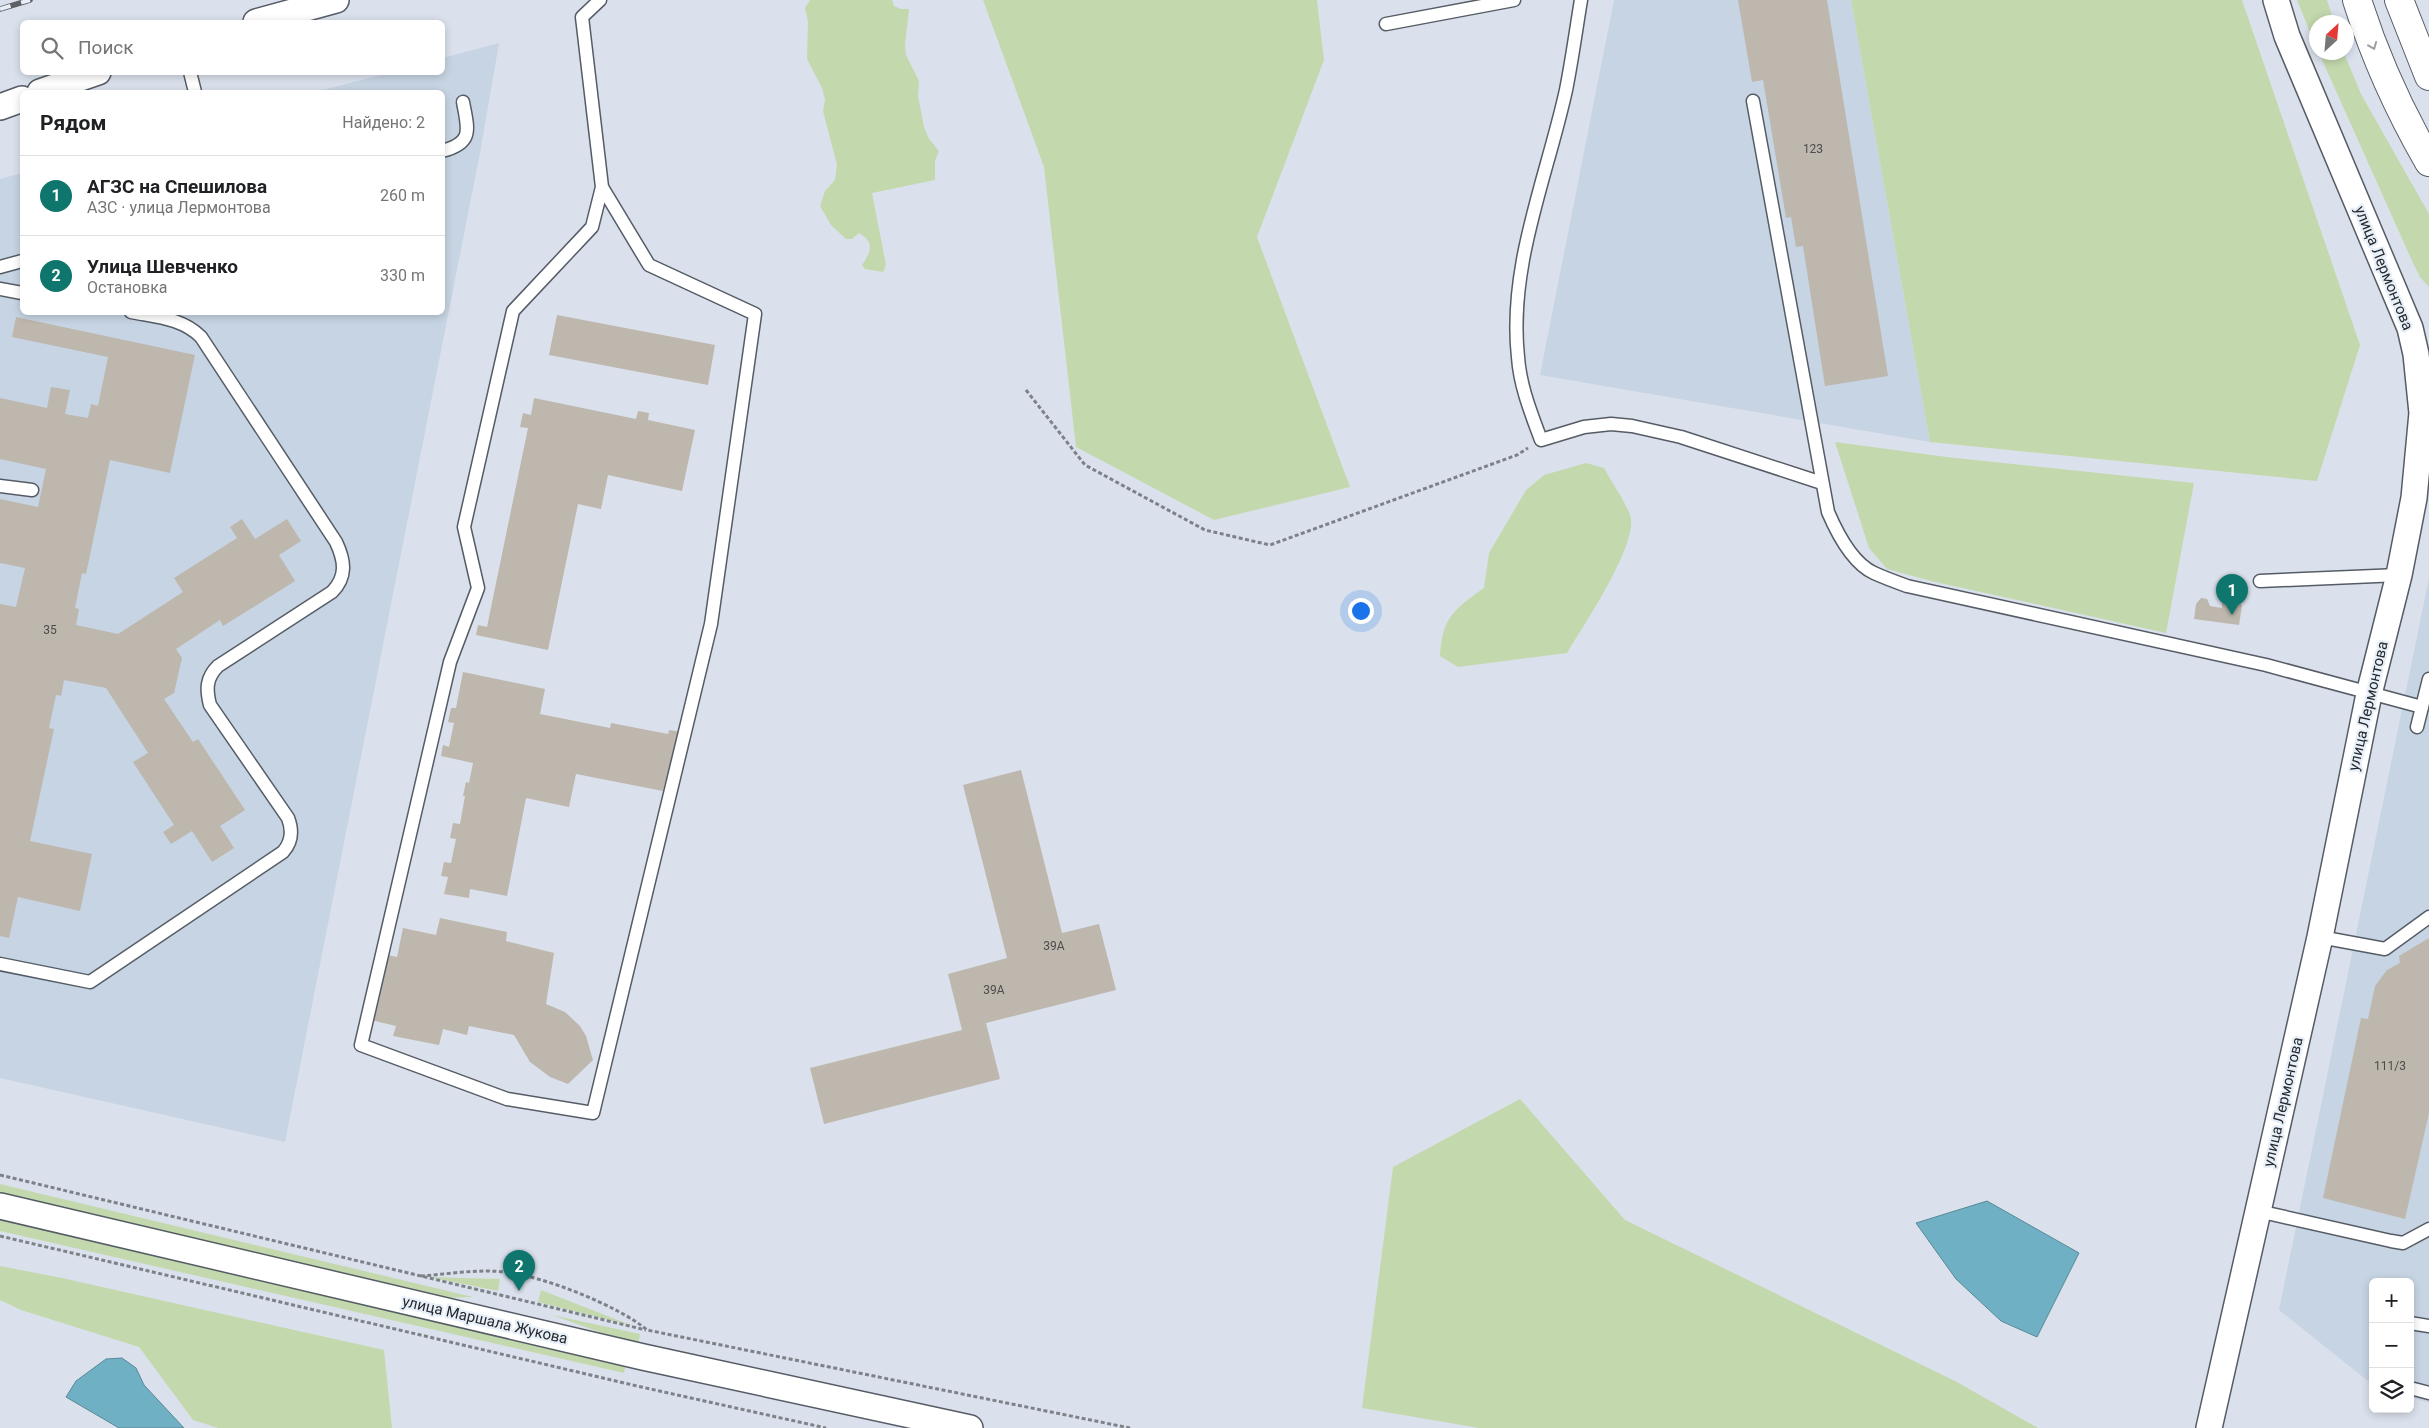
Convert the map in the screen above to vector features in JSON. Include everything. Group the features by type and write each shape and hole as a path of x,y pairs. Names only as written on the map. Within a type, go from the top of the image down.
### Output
{"main road":[{"path":"2357,0 2370,42 2396,102 2429,162"},
{"path":"2399,0 2429,76"}],"street":[{"path":"263,20 336,0"},
{"name":"улица Лермонтова","path":"2209,1428 2320,937 2369,694 2399,575 2424,452 2426,403 2416,354 2420,328 2287,36 2276,0"},
{"path":"46,90 89,75"},
{"path":"0,107 20,100"},
{"name":"улица Маршала Жукова","path":"0,1206 643,1357 970,1428"}],"lane":[{"path":"600,0 582,17 602,187 592,227 514,311 464,527 478,588 450,662 361,1045 506,1099 592,1113 711,624 755,314 649,266 602,187"},
{"path":"1386,24 1514,0"},
{"path":"1581,0 1566,89 1523,263 1518,294 1518,356 1527,401 1542,440 1584,427 1611,424 1632,426 1681,437 1822,483"},
{"path":"191,75 194,90"},
{"path":"1753,101 1828,512 1837,534 1852,554 1872,573 1907,586 2266,665 2422,707"},
{"path":"445,150 462,143 467,137 468,128 463,102"},
{"path":"0,267 20,262"},
{"path":"0,289 20,293"},
{"path":"0,964 90,982 283,852 288,846 291,836 291,826 288,818 210,705 207,684 211,673 218,666 332,592 340,584 343,573 341,552 201,337 192,328 181,323 145,315"},
{"path":"0,486 32,490"},
{"path":"2260,582 2399,575"},
{"path":"2418,727 2429,679"},
{"path":"2320,937 2384,948 2429,917"},
{"path":"2258,1211 2391,1241 2403,1242 2429,1229"},
{"path":"2414,1324 2429,1326"},
{"path":"2414,1389 2429,1393"}],"path":[{"path":"1026,390 1085,465 1205,530 1270,545 1517,456 1542,440"},
{"path":"0,1176 647,1330 1130,1428"},
{"path":"0,1236 637,1386 826,1428"},
{"path":"421,1276 465,1272 506,1272 558,1286 634,1318 647,1330 647,1336"}],"shaded area":[{"path":"1614,0 1851,0 1930,442 1540,375"},
{"path":"499,43 480,153 285,1142 0,1078 0,179 20,174 20,315 445,315 445,90 323,90 381,75 445,75 445,57"},
{"path":"2429,578 2429,1403 2414,1398 2414,1278 2369,1278 2369,1382 2279,1310"}],"green space":[{"path":"810,0 892,0 894,6 901,9 909,9 905,44 906,55 919,81 918,96 924,127 929,139 939,151 935,161 935,180 872,193 886,265 883,272 865,269 862,265 868,256 870,248 864,236 859,233 852,239 846,239 831,225 820,206 825,191 835,180 837,165 823,111 825,100 822,88 807,59 808,21 805,8"},
{"path":"983,0 1317,0 1324,60 1257,237 1350,487 1214,520 1076,447 1044,167"},
{"path":"1851,0 2242,0 2360,345 2317,481 1930,442"},
{"path":"2297,0 2327,0 2332,15 2309,15 2309,30"},
{"path":"2322,60 2347,60 2361,94 2429,214 2429,287 2420,277"},
{"path":"1835,442 1947,457 2194,483 2166,633 1931,581 1887,569 1869,548"},
{"path":"1586,463 1604,468 1630,515 1631,528 1608,585 1567,653 1458,667 1440,656 1441,643 1447,623 1457,609 1484,588 1489,553 1526,490 1544,475"},
{"path":"1520,1099 1625,1220 1955,1381 2038,1428 1479,1428 1362,1408 1393,1167"},
{"path":"0,1184 473,1297 445,1298 0,1193"},
{"path":"0,1220 626,1363 624,1373 0,1231"},
{"path":"0,1266 62,1278 384,1350 392,1428 218,1428 193,1420 139,1347 21,1310 0,1300"},
{"path":"429,1277 500,1279 498,1291"},
{"path":"541,1290 633,1326 538,1302"},
{"path":"552,1315 640,1334 638,1346"}],"water":[{"path":"1987,1201 2079,1253 2037,1337 2001,1321 1956,1279 1916,1223"},
{"path":"122,1358 136,1368 144,1385 184,1428 119,1428 66,1397 76,1381 106,1359"}],"building":[{"path":"1738,0 1827,0 1888,376 1825,386 1803,246 1796,247 1791,217 1786,218 1763,80 1752,82"},
{"path":"557,315 715,345 708,385 549,355"},
{"path":"16,317 195,355 170,473 110,460 86,574 82,573 75,608 79,609 76,625 118,634 183,592 174,578 237,538 230,527 242,519 255,539 287,519 301,541 279,555 295,581 223,626 220,620 176,649 182,658 174,693 164,699 193,742 198,739 245,810 220,826 234,848 212,862 192,831 171,844 163,832 174,825 133,762 148,753 106,688 64,680 61,696 56,695 49,728 54,729 30,841 92,854 80,911 18,897 9,938 0,936 0,604 16,607 25,568 0,563 0,499 38,507 46,469 0,459 0,398 47,408 51,387 70,390 65,414 88,418 91,404 98,406 108,357 12,337"},
{"path":"534,398 636,419 638,411 649,413 648,420 695,430 682,491 608,475 601,509 578,504 548,650 476,635 478,625 487,627 528,428 520,427 523,413 531,415"},
{"path":"2201,598 2207,599 2210,606 2222,608 2222,603 2231,598 2240,602 2242,606 2239,625 2194,619 2196,604"},
{"path":"463,672 545,689 540,714 610,728 611,723 668,734 669,730 682,732 672,781 666,779 663,791 576,774 569,807 526,798 507,896 470,889 469,898 444,894 448,877 441,876 444,862 451,863 456,839 450,838 453,823 460,824 465,796 463,796 466,782 469,783 473,763 441,756 443,745 449,747 454,723 448,722 451,708 456,708"},
{"path":"1021,770 1062,933 1099,924 1116,990 986,1023 1000,1079 824,1124 810,1068 962,1030 948,974 1007,958 963,785"},
{"path":"440,918 507,932 506,941 554,953 546,1004 565,1012 580,1026 586,1036 593,1060 568,1084 550,1077 530,1062 514,1035 469,1026 467,1035 443,1029 439,1045 393,1036 396,1026 371,1020 383,954 397,957 403,928 436,935"},
{"path":"2429,938 2429,1113 2405,1219 2323,1198 2361,1018 2368,1019 2375,986 2387,970 2400,963 2399,956"}],"railway":[{"path":"0,9 30,0"}],"place":[{"name":"АГЗС на Спешилова","path":"2232,615"},
{"name":"Улица Шевченко","path":"519,1291"}]}
